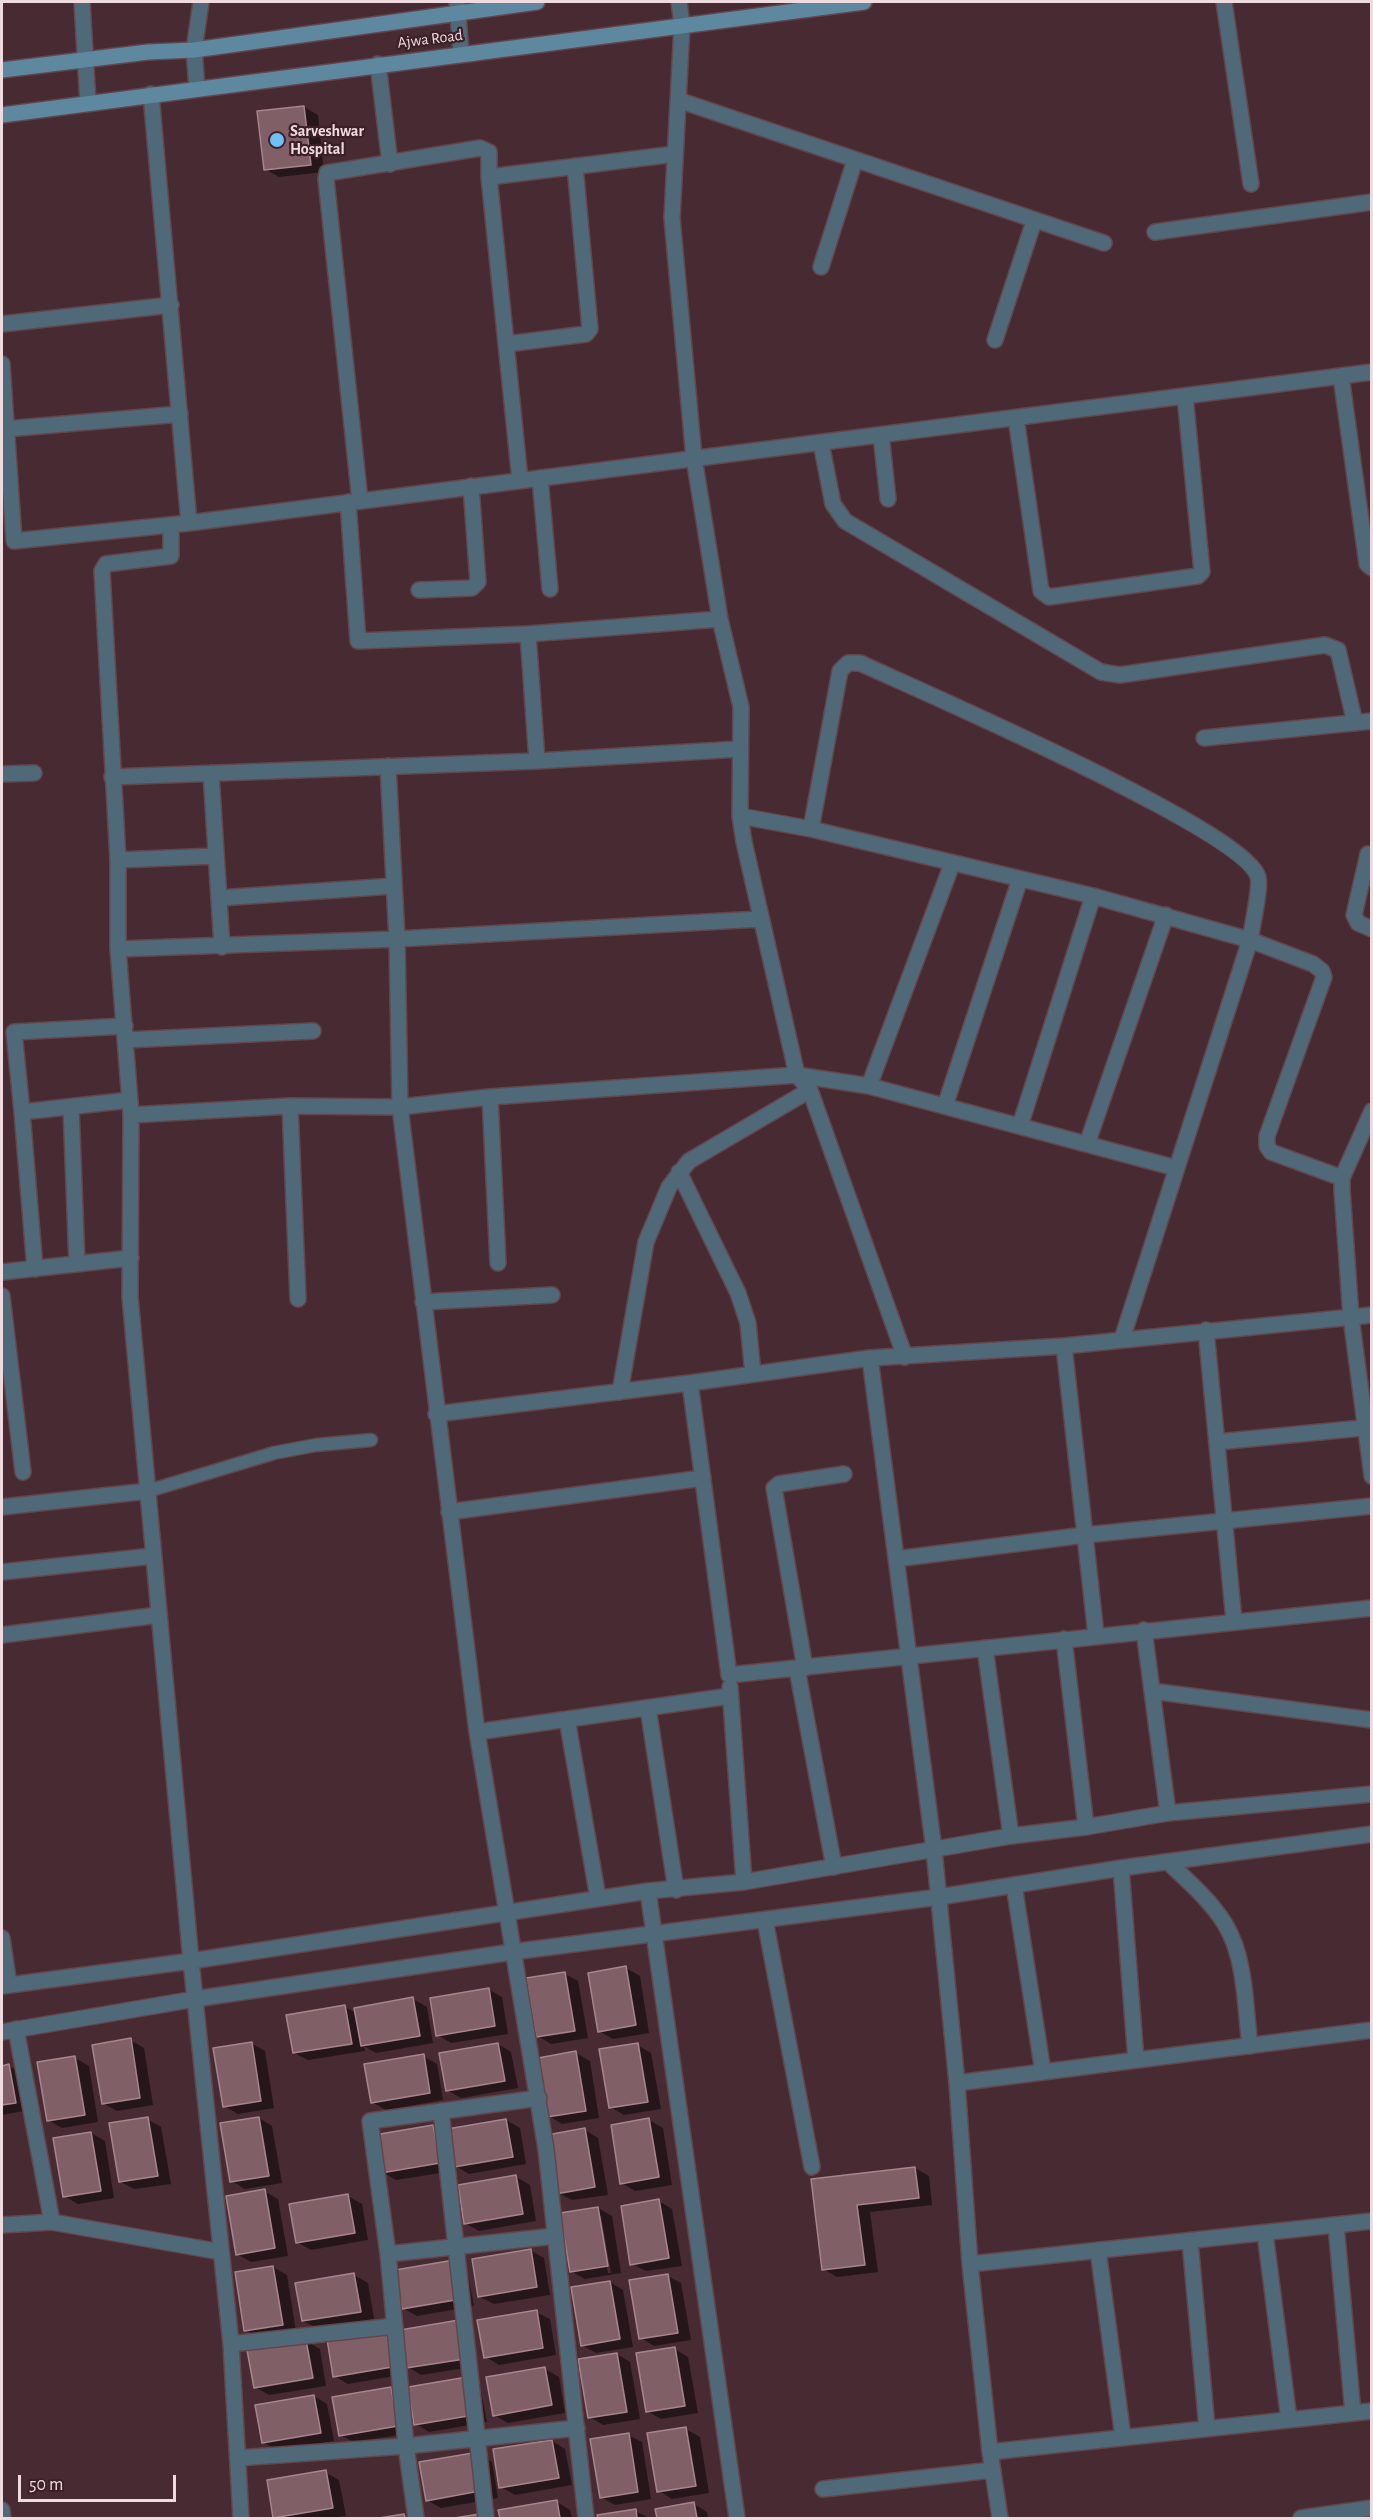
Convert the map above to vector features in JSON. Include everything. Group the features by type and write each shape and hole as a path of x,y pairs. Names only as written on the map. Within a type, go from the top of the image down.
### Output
{"main road":[{"name":"Ajwa Road","path":"2,70 148,52 194,50 457,7 537,2"},
{"name":"Ajwa Road","path":"2,115 461,53 864,2"}],"street":[{"path":"82,2 88,103"},
{"path":"197,88 194,50 201,2"},
{"path":"678,2 682,25 672,218 694,458 720,619 741,707 740,816 760,919 797,1076 810,1090 905,1357"},
{"path":"1224,2 1251,184"},
{"path":"457,7 461,53"},
{"path":"378,64 390,164"},
{"path":"151,94 189,523"},
{"path":"678,100 1104,243"},
{"path":"520,480 489,177 489,152 480,148 327,173 354,502 358,641 528,634 720,619"},
{"path":"489,177 675,154"},
{"path":"821,267 855,160"},
{"path":"507,344 586,334 590,328 575,166"},
{"path":"1155,232 1371,202"},
{"path":"995,340 1034,221"},
{"path":"2,324 171,305"},
{"path":"2,364 6,429 5,482 14,541 189,523 1371,372"},
{"path":"1341,376 1368,564 1371,568"},
{"path":"1016,418 1041,591 1049,597 1198,576 1202,572 1185,396"},
{"path":"6,429 180,414"},
{"path":"881,435 888,499"},
{"path":"821,442 833,504 845,521 1101,672 1120,675 1325,645 1338,650 1355,723"},
{"path":"540,478 550,589"},
{"path":"419,590 472,588 478,582 471,486"},
{"path":"171,525 171,556 106,564 103,567 118,860 118,949 130,1108 130,1297 190,1961 231,2344 241,2518"},
{"path":"528,634 537,761"},
{"path":"812,829 840,671 848,663 860,663 1043,747 1166,808 1251,865 1259,878 1250,940 1122,1340"},
{"path":"1204,738 1371,722"},
{"path":"112,777 537,761 740,749"},
{"path":"388,766 397,939 400,1107 436,1414 477,1732 505,1912 539,2098 586,2518"},
{"path":"211,773 222,947"},
{"path":"2,774 34,774"},
{"path":"740,816 812,829 1093,896 1250,940 1313,964 1322,971 1324,977 1267,1136 1267,1146 1271,1152 1342,1178"},
{"path":"1368,854 1354,915 1358,923 1371,929"},
{"path":"118,860 216,856"},
{"path":"869,1086 952,864"},
{"path":"945,1106 1020,879"},
{"path":"219,898 393,886"},
{"path":"1020,1126 1093,896"},
{"path":"1087,1144 1166,915"},
{"path":"118,949 397,939 760,919"},
{"path":"35,1269 22,1112 8,1032 313,1031"},
{"path":"22,1112 71,1107 400,1107 490,1097 797,1076 869,1086 1176,1168"},
{"path":"620,1392 646,1242 669,1187 689,1161 810,1090"},
{"path":"490,1097 498,1263"},
{"path":"290,1106 298,1299"},
{"path":"71,1107 77,1264"},
{"path":"1371,1111 1342,1178 1351,1317 1368,1428 1371,1476"},
{"path":"679,1172 738,1293 748,1323 753,1374"},
{"path":"2,1272 131,1258"},
{"path":"423,1302 552,1295"},
{"path":"2,1296 23,1472"},
{"path":"436,1414 870,1358 1064,1346 1371,1315"},
{"path":"1206,1330 1233,1621"},
{"path":"1064,1346 1096,1635"},
{"path":"870,1358 934,1850 957,2083 970,2264 990,2452 1000,2518"},
{"path":"690,1383 729,1675 744,1882"},
{"path":"1217,1442 1368,1428"},
{"path":"834,1867 774,1488 778,1484 844,1474"},
{"path":"449,1512 703,1478"},
{"path":"2,1507 148,1491"},
{"path":"896,1558 1086,1535 1224,1523 1371,1506"},
{"path":"2,1572 153,1556"},
{"path":"729,1675 1371,1608"},
{"path":"2,1635 159,1615"},
{"path":"1144,1630 1168,1813"},
{"path":"1064,1639 1086,1827"},
{"path":"985,1648 1011,1836"},
{"path":"1152,1691 1371,1720"},
{"path":"477,1732 730,1696"},
{"path":"648,1708 676,1890"},
{"path":"567,1719 598,1898"},
{"path":"2,1938 5,1986 190,1961 598,1898 744,1882 1011,1836 1086,1827 1168,1813 1371,1794"},
{"path":"52,2222 9,2031 195,1999 512,1952 939,1897 1121,1868 1371,1834"},
{"path":"1168,1862 1205,1898 1225,1924 1235,1945 1242,1978 1250,2046"},
{"path":"1121,1868 1136,2060"},
{"path":"1014,1885 1043,2072"},
{"path":"648,1891 737,2518"},
{"path":"765,1920 812,2167"},
{"path":"957,2083 1371,2030"},
{"path":"416,2518 406,2446 388,2254 370,2121 539,2098"},
{"path":"441,2111 486,2518"},
{"path":"970,2264 1371,2221"},
{"path":"2,2225 52,2222 221,2252"},
{"path":"1336,2225 1353,2413"},
{"path":"1265,2233 1289,2420"},
{"path":"388,2254 555,2236"},
{"path":"1190,2241 1207,2428"},
{"path":"1098,2250 1124,2437"},
{"path":"231,2344 395,2326"},
{"path":"990,2452 1371,2411"},
{"path":"238,2458 406,2446 577,2428"},
{"path":"823,2489 993,2470"},
{"path":"1301,2518 1371,2508"},
{"path":"2,2510 3,2518"}],"lane":[{"path":"148,1491 274,1453 316,1445 371,1440"}],"building":[{"path":"304,106 311,165 264,170 257,111"},
{"path":"626,1966 636,2025 598,2032 588,1973"},
{"path":"565,1972 575,2031 536,2037 526,1978"},
{"path":"489,1988 495,2026 436,2036 430,1998"},
{"path":"413,1997 420,2036 361,2046 354,2008"},
{"path":"345,2005 352,2044 293,2053 286,2015"},
{"path":"131,2038 140,2098 102,2104 92,2045"},
{"path":"252,2042 261,2101 223,2107 213,2048"},
{"path":"498,2043 505,2081 446,2091 439,2053"},
{"path":"638,2043 648,2102 609,2108 599,2049"},
{"path":"576,2051 586,2111 547,2117 538,2058"},
{"path":"424,2054 430,2093 371,2103 364,2064"},
{"path":"75,2056 85,2115 47,2121 37,2062"},
{"path":"9,2064 16,2103 2,2105 2,2066"},
{"path":"148,2117 158,2176 119,2182 109,2123"},
{"path":"259,2117 269,2176 230,2182 220,2123"},
{"path":"649,2118 659,2177 620,2184 611,2125"},
{"path":"506,2119 513,2157 454,2167 447,2129"},
{"path":"433,2125 440,2163 381,2173 374,2135"},
{"path":"585,2128 595,2187 556,2194 547,2135"},
{"path":"91,2132 101,2191 63,2197 53,2138"},
{"path":"915,2167 919,2198 857,2205 865,2265 822,2270 811,2179"},
{"path":"516,2175 523,2214 464,2224 458,2185"},
{"path":"265,2189 275,2248 236,2255 226,2196"},
{"path":"348,2194 355,2233 296,2243 289,2204"},
{"path":"659,2199 669,2258 630,2265 621,2206"},
{"path":"598,2207 608,2266 570,2272 560,2213"},
{"path":"531,2249 537,2287 478,2297 472,2259"},
{"path":"454,2260 461,2299 402,2309 395,2270"},
{"path":"273,2266 283,2325 244,2331 235,2272"},
{"path":"354,2273 361,2312 302,2321 295,2283"},
{"path":"668,2274 678,2333 639,2339 629,2280"},
{"path":"610,2281 620,2339 581,2346 571,2287"},
{"path":"537,2310 543,2348 484,2358 477,2320"},
{"path":"459,2320 465,2359 406,2368 400,2330"},
{"path":"386,2329 392,2367 333,2377 327,2339"},
{"path":"306,2340 313,2378 254,2388 247,2350"},
{"path":"675,2347 685,2406 646,2412 636,2353"},
{"path":"617,2353 627,2412 588,2418 578,2359"},
{"path":"545,2367 552,2405 493,2416 486,2377"},
{"path":"467,2377 474,2415 414,2425 408,2387"},
{"path":"391,2387 398,2426 339,2436 332,2397"},
{"path":"314,2395 321,2433 262,2443 255,2405"},
{"path":"686,2427 696,2486 657,2492 647,2433"},
{"path":"629,2433 638,2492 600,2498 590,2439"},
{"path":"552,2440 559,2478 499,2488 493,2449"},
{"path":"479,2452 485,2490 426,2501 419,2462"},
{"path":"326,2470 333,2508 273,2518 267,2480"},
{"path":"557,2500 560,2518 500,2518 498,2510"},
{"path":"694,2502 697,2518 657,2518 655,2509"},
{"path":"636,2509 637,2518 598,2518 597,2515"},
{"path":"486,2513 487,2518 454,2518"},
{"path":"404,2514 405,2518 379,2518"}],"place":[{"name":"Sarveshwar Hospital","path":"277,140"}]}
